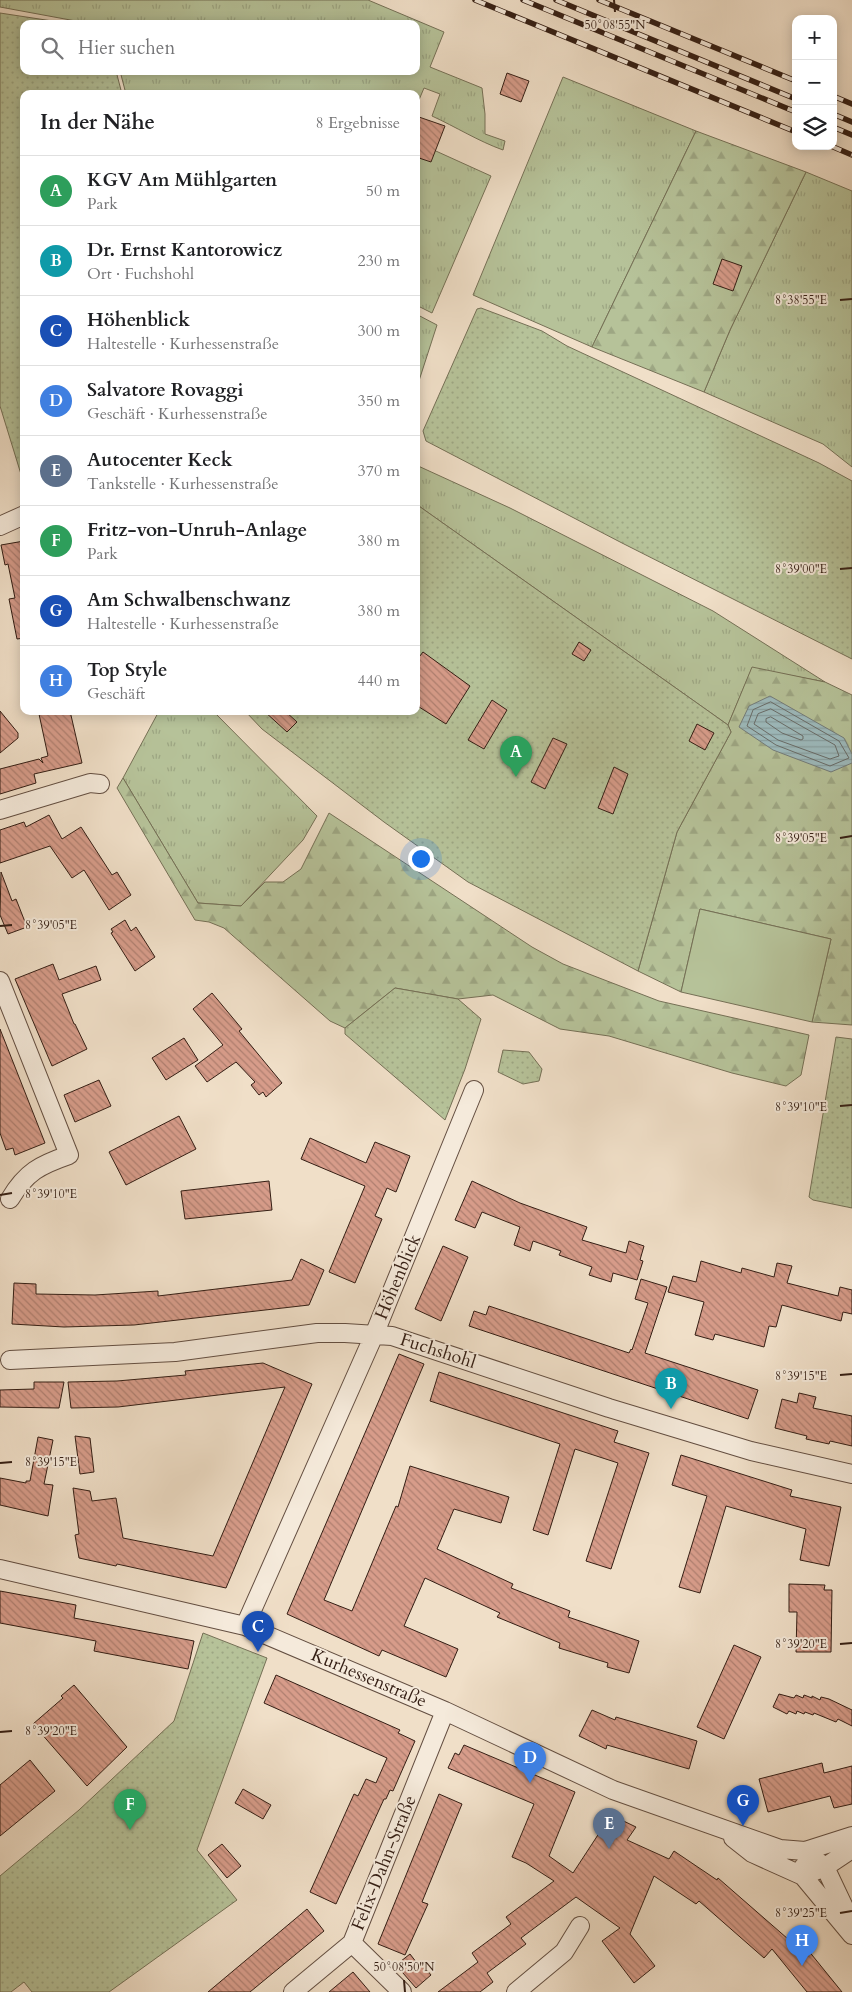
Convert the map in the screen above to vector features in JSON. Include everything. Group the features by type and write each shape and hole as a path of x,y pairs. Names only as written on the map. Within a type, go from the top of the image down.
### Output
{"street":[{"path":"0,526 20,518"},
{"path":"0,810 90,783 100,784"},
{"path":"0,981 69,1155 44,1164 20,1182 10,1199"},
{"name":"Höhenblick","path":"245,1626 374,1335 474,1090"},
{"name":"Fuchshohl","path":"10,1360 175,1352 317,1333 392,1336 609,1408 751,1452 852,1474"},
{"name":"Kurhessenstraße","path":"0,1568 245,1626 445,1711 613,1790 780,1849 805,1851 852,1836"},
{"name":"Felix-Dahn-Straße","path":"293,1992 352,1943 445,1711"},
{"name":"Kurhessenstraße","path":"723,1830 752,1853 803,1876"},
{"path":"803,1876 825,1867 852,1848"},
{"path":"805,1851 825,1867 852,1924"},
{"path":"805,1851 803,1876 852,1936"},
{"path":"516,1992 564,1952 580,1926"},
{"path":"352,1943 402,1992"}],"green space":[{"path":"0,0 368,0 416,20 70,20 0,7"},
{"path":"0,13 46,20 20,20 20,75 117,75 121,90 20,90 20,471 0,406"},
{"path":"420,22 444,32 430,67 482,88 485,134 505,141 503,150 432,116 440,94 424,88 420,98 420,90 125,90 121,75 420,75"},
{"path":"563,77 696,131 592,347 473,295"},
{"path":"696,131 806,172 730,330 704,392 592,347"},
{"path":"420,144 491,176 432,313 420,307"},
{"path":"806,172 852,191 852,467 823,444 704,392 730,330"},
{"path":"481,308 542,331 567,346 819,463 852,481 852,659 622,543 426,441 423,431 477,309"},
{"path":"420,316 437,325 420,378"},
{"path":"420,467 510,508 713,611 825,682 752,668 728,725 420,507"},
{"path":"420,507 728,725 731,732 677,832 638,971 468,882 384,822 262,729 249,715 420,715"},
{"path":"752,667 825,682 852,695 852,1025 812,1022 831,939 700,909 681,992 638,971 677,832 731,732 728,725"},
{"path":"157,715 217,715 317,816 303,840 241,906 198,903 123,778"},
{"path":"123,778 198,903 241,906 265,882 283,882 301,869 329,813 532,947 563,964 659,1001 809,1035 801,1075 786,1086 732,1073 609,1036 560,1029 493,995 458,999 395,988 345,1028 330,1021 224,928 209,922 195,920 117,788"},
{"path":"700,909 831,939 812,1022 681,992"},
{"path":"395,988 458,999 481,1019 465,1069 445,1120 345,1034 345,1028"},
{"path":"836,1037 852,1039 852,1208 813,1200 809,1197"},
{"path":"503,1050 529,1052 542,1069 539,1081 523,1084 498,1072"},
{"path":"203,1633 267,1658 197,1850 237,1900 109,1992 32,1992 24,1982 11,1992 0,1992 0,1876 79,1810 174,1721"}],"water":[{"path":"770,696 844,738 852,754 852,763 831,772 773,750 739,727 749,706"}],"building":[{"path":"507,73 529,81 521,102 500,94"},
{"path":"420,117 445,126 431,162 420,158"},
{"path":"722,259 742,266 733,291 713,284"},
{"path":"20,542 20,639 17,639 9,599 15,598 8,564 5,565 1,545"},
{"path":"579,642 591,650 584,661 572,654"},
{"path":"423,652 470,686 446,724 420,708 420,656"},
{"path":"492,700 507,710 484,749 468,740"},
{"path":"0,711 18,733 18,738 0,753"},
{"path":"39,715 71,715 82,763 34,774 36,783 0,794 0,769 39,759 43,763 41,758 48,756"},
{"path":"268,715 289,715 297,722 287,732"},
{"path":"697,724 714,733 705,750 689,741"},
{"path":"553,738 567,744 545,789 531,782"},
{"path":"614,767 628,774 613,814 598,808"},
{"path":"49,815 62,839 81,827 112,875 117,872 131,895 109,910 84,870 72,878 50,846 0,863 0,830 24,822 26,827"},
{"path":"1,872 12,901 16,899 27,927 8,934 0,915"},
{"path":"125,920 131,931 136,927 155,957 135,971 111,933 113,932 111,929"},
{"path":"53,964 59,980 96,966 101,980 62,994 87,1049 52,1066 15,979"},
{"path":"212,993 242,1029 239,1031 282,1083 266,1097 263,1092 259,1095 251,1085 255,1082 236,1062 207,1082 195,1066 223,1045 193,1009"},
{"path":"0,1029 45,1143 15,1155 13,1148 6,1150 0,1133"},
{"path":"184,1038 198,1060 166,1080 152,1058"},
{"path":"99,1080 111,1106 75,1122 64,1095"},
{"path":"179,1116 196,1149 126,1185 109,1152"},
{"path":"310,1138 366,1163 375,1142 410,1156 396,1192 387,1188 375,1216 382,1219 355,1283 329,1272 365,1186 301,1159"},
{"path":"269,1181 272,1210 185,1219 181,1191"},
{"path":"472,1181 520,1203 587,1227 582,1240 626,1253 629,1241 644,1246 640,1260 643,1261 637,1280 613,1273 611,1282 589,1275 592,1267 559,1255 561,1251 533,1241 530,1251 514,1245 520,1227 482,1212 475,1228 455,1220"},
{"path":"443,1246 468,1257 441,1321 415,1309"},
{"path":"301,1259 324,1270 309,1305 134,1325 64,1327 12,1324 14,1283 36,1284 36,1294 95,1295 158,1291 158,1296 292,1280"},
{"path":"701,1261 741,1273 742,1268 774,1277 777,1263 792,1266 787,1283 838,1296 840,1287 852,1290 852,1314 843,1312 841,1321 782,1305 776,1327 769,1326 764,1347 715,1334 713,1340 695,1335 704,1302 668,1292 673,1276 696,1282"},
{"path":"641,1279 667,1287 645,1353 758,1390 748,1419 469,1326 474,1311 486,1315 489,1306 629,1353 632,1350 648,1303 635,1299"},
{"path":"399,1354 424,1364 324,1600 352,1611 396,1506 398,1507 410,1466 509,1497 501,1523 454,1509 437,1549 513,1584 511,1588 570,1611 568,1617 639,1641 629,1673 607,1667 608,1663 559,1648 560,1643 497,1617 500,1613 425,1578 404,1626 458,1649 446,1677 382,1650 379,1656 287,1614"},
{"path":"263,1363 312,1384 226,1588 117,1564 116,1566 79,1558 75,1535 79,1534 73,1488 90,1491 92,1501 116,1498 123,1538 213,1556 285,1387 118,1407 71,1408 68,1382 117,1381 186,1375 185,1371"},
{"path":"439,1372 618,1431 614,1442 649,1453 611,1569 586,1561 618,1463 575,1449 548,1535 533,1530 560,1444 430,1401"},
{"path":"34,1382 64,1382 59,1408 0,1407 0,1390 34,1389"},
{"path":"799,1393 816,1397 813,1408 852,1416 852,1446 830,1441 829,1444 806,1439 807,1436 775,1428 782,1399 797,1403"},
{"path":"75,1436 90,1438 94,1472 80,1474"},
{"path":"38,1437 53,1440 44,1484 53,1485 48,1516 0,1505 0,1478 26,1483 26,1481 30,1481"},
{"path":"681,1455 792,1490 790,1496 841,1507 829,1566 800,1560 806,1529 726,1506 700,1593 679,1587 707,1496 672,1485"},
{"path":"789,1584 825,1585 824,1590 832,1590 831,1652 796,1652 797,1612 789,1612"},
{"path":"0,1591 76,1605 74,1618 194,1641 188,1669 94,1651 96,1641 0,1623"},
{"path":"734,1645 761,1657 724,1739 697,1727"},
{"path":"276,1675 400,1730 398,1733 415,1741 393,1791 390,1790 386,1799 384,1799 336,1904 310,1892 354,1794 358,1796 366,1779 376,1783 387,1758 264,1703"},
{"path":"74,1685 127,1747 87,1786 33,1724 63,1698 61,1696"},
{"path":"779,1694 794,1698 796,1695 803,1698 804,1695 820,1700 821,1697 829,1699 852,1710 852,1726 838,1719 836,1722 814,1713 813,1715 805,1712 804,1714 797,1711 796,1714 789,1711 787,1714 773,1707"},
{"path":"592,1710 615,1720 616,1717 697,1741 689,1769 607,1745 606,1749 579,1736"},
{"path":"464,1745 575,1792 549,1856 573,1873 611,1815 636,1827 627,1840 669,1859 674,1851 717,1880 718,1878 788,1939 795,1934 842,1992 807,1992 772,1949 764,1958 699,1901 696,1904 654,1876 630,1934 655,1966 634,1983 602,1941 620,1928 576,1897 521,1938 526,1944 487,1973 493,1982 480,1992 438,1992 478,1962 472,1953 511,1924 506,1917 554,1881 526,1863 512,1857 534,1804 448,1768 455,1753 459,1755"},
{"path":"30,1760 55,1791 0,1836 0,1785"},
{"path":"822,1763 824,1773 852,1766 852,1804 834,1808 830,1796 768,1812 759,1779"},
{"path":"243,1789 271,1805 263,1819 235,1803"},
{"path":"439,1794 462,1804 422,1902 428,1904 405,1955 378,1944"},
{"path":"222,1844 241,1866 227,1878 208,1855"},
{"path":"307,1909 324,1931 250,1992 208,1992"},
{"path":"410,1954 420,1967 423,1965 431,1975 416,1988 396,1965"},
{"path":"353,1972 370,1992 329,1992"}],"railway":[{"path":"475,0 792,130"},
{"path":"523,0 792,110"},
{"path":"556,0 792,97"},
{"path":"599,0 792,79"},
{"path":"837,98 852,104"},
{"path":"837,116 852,122"},
{"path":"837,129 852,135"},
{"path":"837,149 852,155"}],"place":[{"name":"KGV Am Mühlgarten","path":"516,777"},
{"name":"Dr. Ernst Kantorowicz","path":"671,1409"},
{"name":"Höhenblick","path":"258,1652"},
{"name":"Salvatore Rovaggi","path":"530,1783"},
{"name":"Am Schwalbenschwanz","path":"743,1826"},
{"name":"Fritz-von-Unruh-Anlage","path":"130,1830"},
{"name":"Autocenter Keck","path":"609,1849"},
{"name":"Top Style","path":"802,1966"}]}
